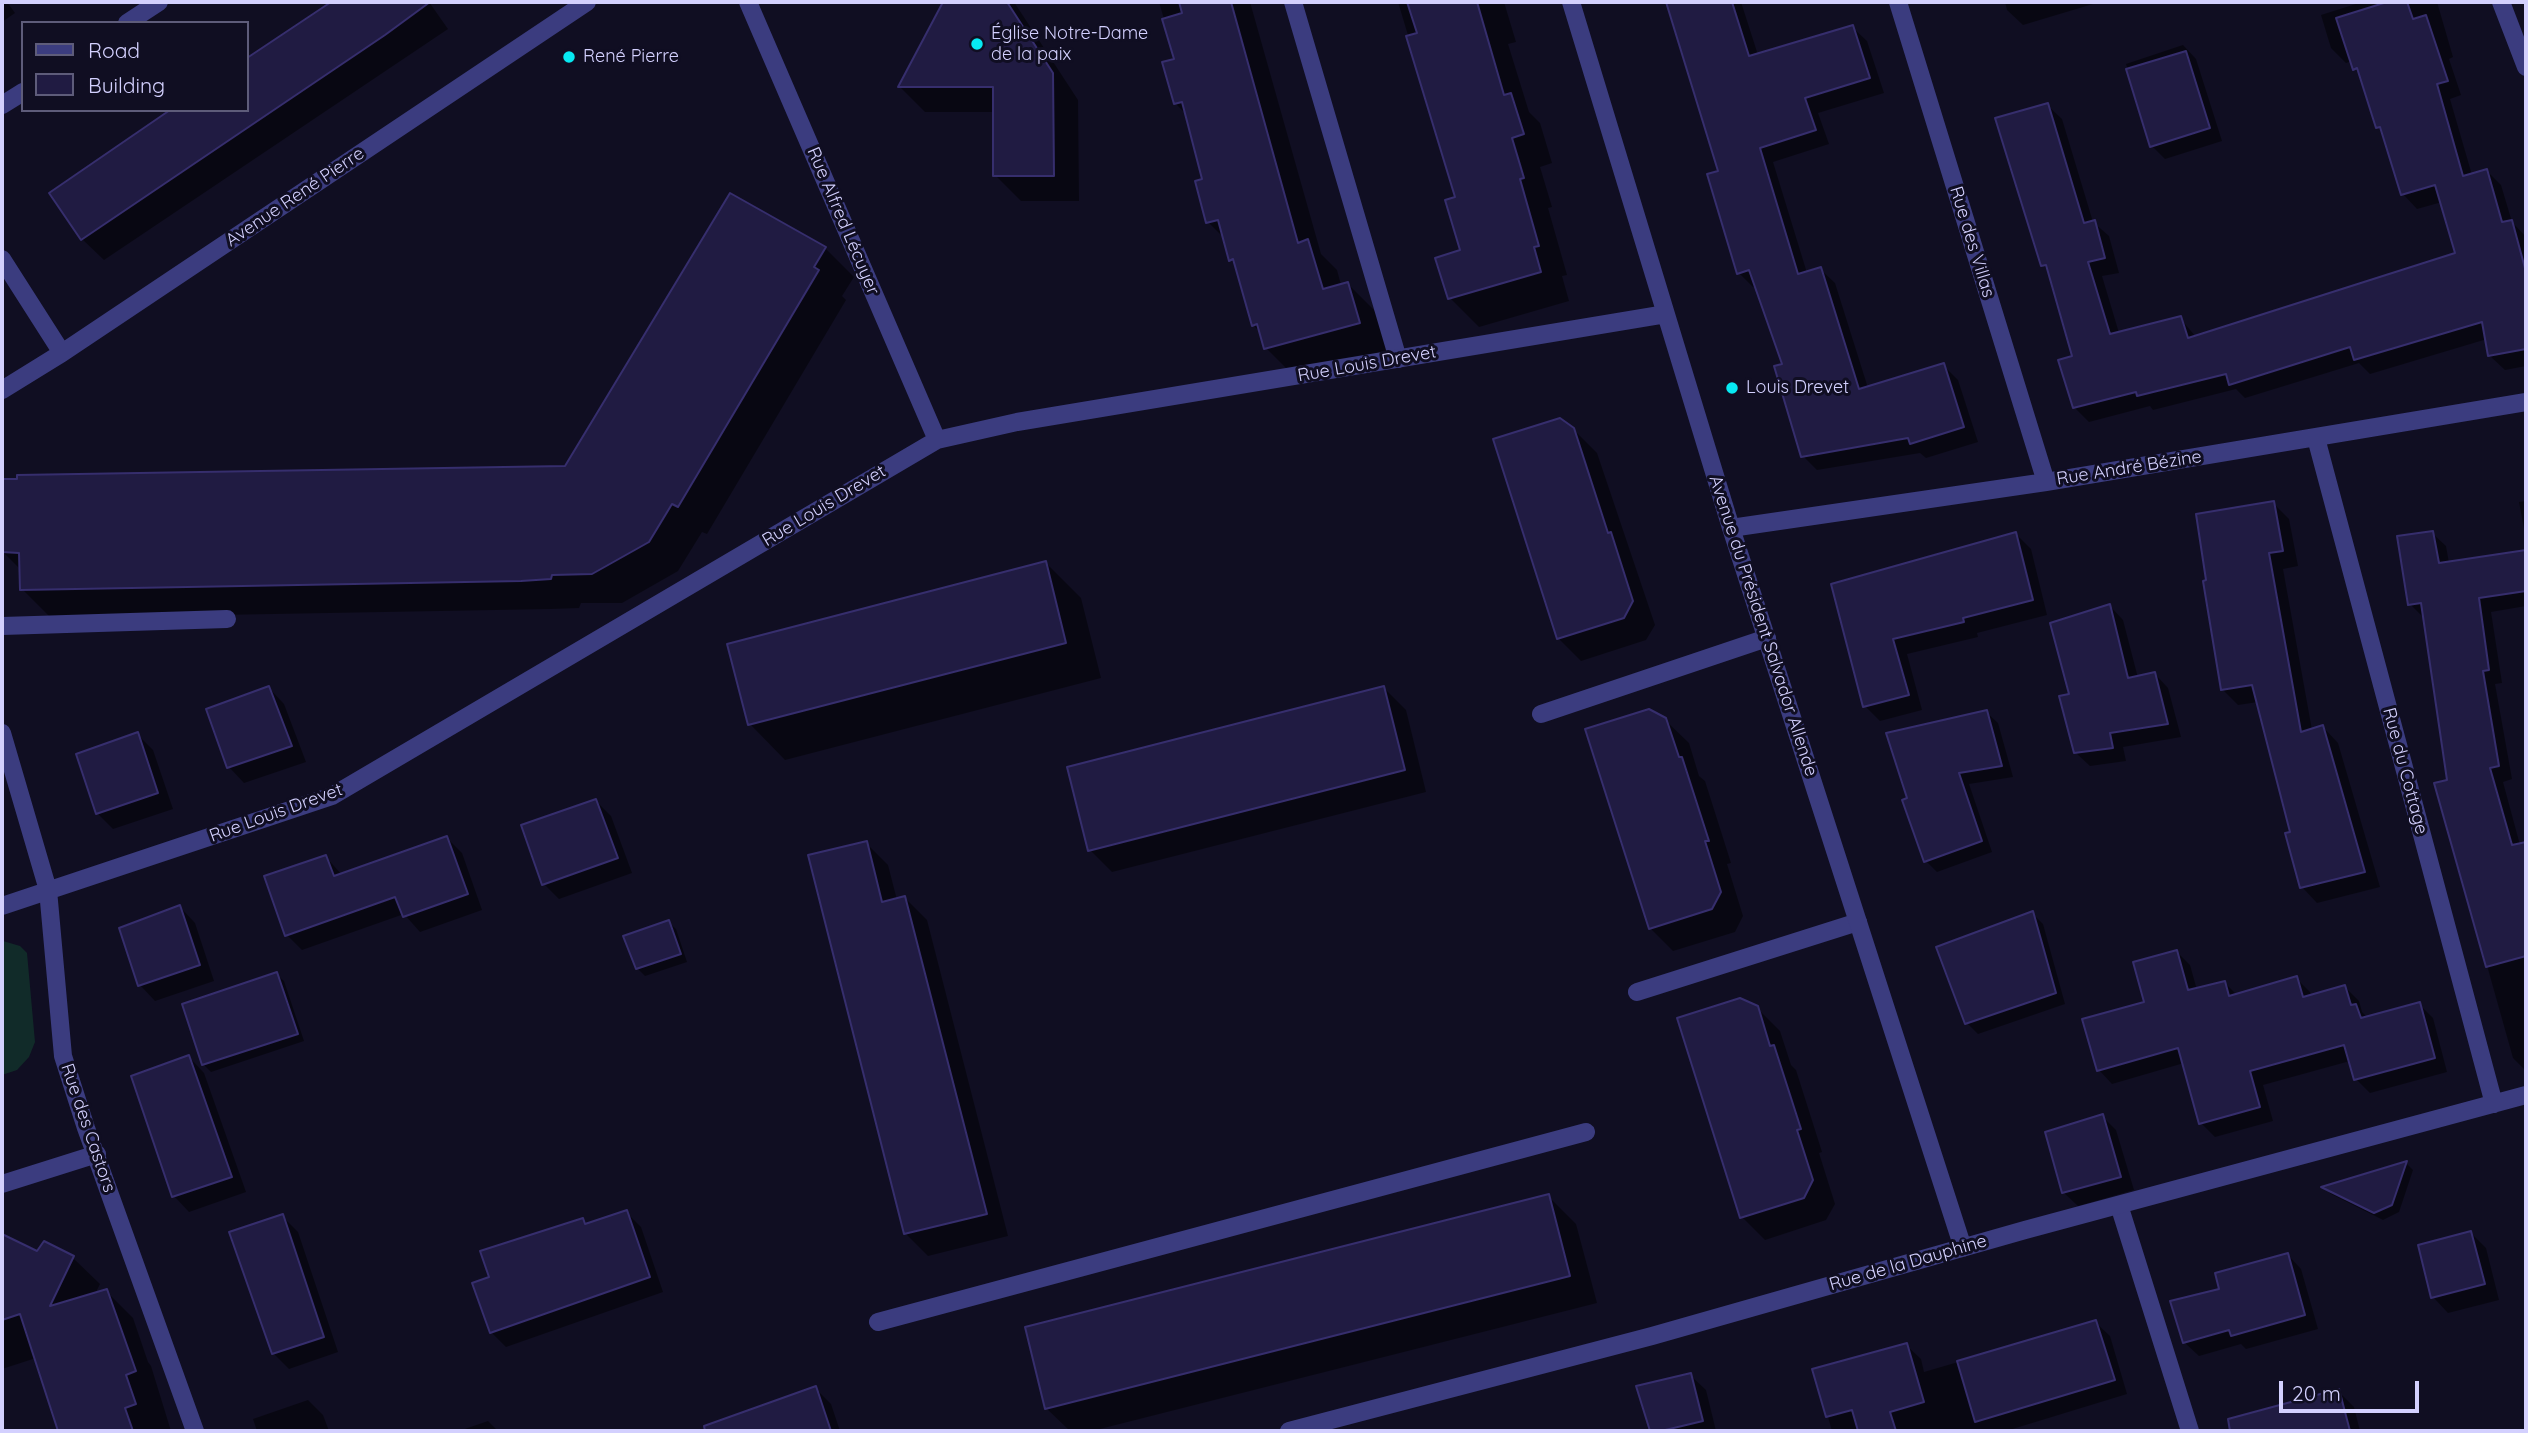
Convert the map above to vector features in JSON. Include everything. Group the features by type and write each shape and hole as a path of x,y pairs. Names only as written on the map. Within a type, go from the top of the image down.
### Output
{"street":[{"path":"130,21 159,2"},
{"name":"Avenue René Pierre","path":"2,390 587,2"},
{"name":"Rue Alfred Lécuyer","path":"748,2 937,440"},
{"path":"1293,2 1398,359"},
{"name":"Avenue du Président Salvador Allende","path":"1571,2 1731,528 1963,1248"},
{"name":"Rue des Villas","path":"1898,2 2046,482"},
{"path":"2501,2 2526,67"},
{"path":"2,105 21,93"},
{"path":"2,259 62,352"},
{"name":"Rue Louis Drevet","path":"2,906 332,796 937,440 1017,422 1666,314"},
{"name":"Rue André Bézine","path":"1731,528 2046,482 2526,402"},
{"name":"Rue du Cottage","path":"2316,438 2494,1104"},
{"path":"2,626 228,619"},
{"path":"1541,714 1767,638"},
{"name":"Rue des Castors","path":"2,733 48,890 63,1056 195,1431"},
{"path":"1637,992 1858,922"},
{"name":"Rue de la Dauphine","path":"1289,1431 1652,1336 1963,1248 2526,1095"},
{"path":"878,1322 1586,1132"},
{"path":"2,1184 97,1154"},
{"path":"2119,1205 2190,1431"}],"green space":[{"path":"3,941 20,946 27,953 35,1042 29,1057 17,1070 2,1075"}],"building":[{"path":"331,2 430,2 81,240 49,193 167,112 248,112 248,57"},
{"name":"Église Notre-Dame de la paix","path":"943,2 1007,2 1053,73 1054,176 993,176 993,87 898,87"},
{"path":"1179,2 1231,2 1298,243 1308,239 1323,289 1348,282 1360,323 1264,349 1257,324 1252,326 1233,259 1229,261 1218,220 1206,223 1195,181 1202,179 1182,102 1174,104 1162,62 1174,59 1162,19 1182,13"},
{"path":"1407,2 1477,2 1504,95 1511,93 1524,134 1512,138 1524,178 1520,179 1539,246 1534,247 1541,272 1448,299 1435,258 1460,250 1445,200 1455,197 1406,36 1417,33"},
{"path":"1666,2 1732,2 1749,56 1853,25 1870,78 1805,98 1816,130 1760,148 1798,274 1821,267 1859,389 1944,363 1964,427 1910,444 1908,438 1801,457 1774,366 1782,364 1749,270 1737,274 1707,174 1718,171"},
{"path":"2387,2 2407,2 2413,19 2426,15 2448,81 2437,84 2463,176 2487,169 2502,222 2512,220 2526,272 2526,349 2488,356 2482,322 2354,360 2350,347 2229,385 2226,374 2137,396 2136,392 2073,408 2058,360 2072,356 2046,265 2041,266 1995,118 2048,103 2084,223 2095,220 2105,258 2088,262 2110,334 2181,316 2188,338 2455,253 2435,185 2401,195 2380,127 2376,128 2357,68 2353,70 2336,18"},
{"path":"2186,51 2210,128 2150,147 2126,69"},
{"path":"730,193 826,247 814,267 819,270 678,507 672,504 649,542 592,574 552,575 551,579 521,581 20,590 19,553 2,552 2,479 17,479 17,475 565,466"},
{"path":"1560,418 1574,428 1633,601 1624,618 1557,639 1493,439"},
{"path":"2274,501 2283,551 2269,553 2301,732 2323,725 2365,872 2300,888 2285,833 2290,832 2252,685 2221,690 2203,581 2206,580 2196,514"},
{"path":"2433,531 2439,563 2526,550 2526,591 2479,598 2489,670 2483,671 2499,766 2490,768 2512,845 2526,842 2526,956 2486,967 2434,783 2447,780 2421,603 2408,605 2397,536"},
{"path":"2016,532 2033,600 1963,618 1964,622 1893,639 1909,695 1863,707 1831,584"},
{"path":"1046,561 1066,643 748,725 727,644"},
{"path":"2110,604 2128,678 2155,672 2168,724 2110,733 2113,748 2074,753 2059,696 2069,694 2050,623"},
{"path":"269,686 292,746 227,768 206,709"},
{"path":"1384,686 1405,770 1088,851 1067,767"},
{"path":"1649,709 1666,718 1679,757 1682,757 1709,841 1705,841 1721,892 1712,909 1649,929 1585,729"},
{"path":"1987,710 2002,766 1959,773 1982,841 1924,862 1902,800 1907,798 1886,733"},
{"path":"138,732 158,793 96,814 76,754"},
{"path":"596,799 618,858 542,885 521,825"},
{"path":"447,836 468,894 403,917 395,897 285,936 264,876 326,855 334,876"},
{"path":"867,841 882,902 905,896 987,1214 904,1234 808,855"},
{"path":"180,905 200,965 138,986 119,928"},
{"path":"2033,911 2056,993 1965,1024 1936,947"},
{"path":"669,920 681,954 636,969 623,936"},
{"path":"2177,950 2188,990 2225,981 2229,996 2297,976 2303,997 2345,985 2351,1005 2356,1004 2361,1018 2420,1002 2435,1058 2354,1080 2344,1045 2250,1071 2260,1107 2199,1124 2178,1048 2097,1071 2082,1019 2144,1002 2133,962"},
{"path":"277,972 298,1034 202,1065 182,1004"},
{"path":"1740,998 1758,1006 1770,1046 1774,1045 1801,1129 1797,1130 1813,1180 1804,1198 1740,1218 1677,1018"},
{"path":"189,1055 232,1177 172,1197 131,1076"},
{"path":"2103,1114 2121,1177 2062,1193 2045,1132"},
{"path":"2407,1161 2392,1205 2374,1213 2321,1187"},
{"path":"1549,1194 1570,1276 1045,1409 1025,1327"},
{"path":"627,1210 650,1277 490,1333 472,1283 489,1277 480,1251 583,1218 585,1224"},
{"path":"283,1214 324,1337 272,1354 229,1232"},
{"path":"2471,1231 2485,1284 2431,1298 2418,1245"},
{"path":"2,1234 37,1251 44,1241 74,1256 50,1306 107,1289 136,1371 126,1375 136,1404 125,1408 133,1431 58,1431 20,1314 2,1320"},
{"path":"2288,1253 2305,1315 2231,1336 2229,1330 2183,1343 2170,1301 2219,1289 2215,1273"},
{"path":"2096,1320 2115,1380 1975,1422 1957,1361"},
{"path":"1907,1343 1924,1402 1890,1412 1896,1431 1858,1431 1852,1410 1826,1417 1812,1369"},
{"path":"1691,1373 1703,1421 1650,1431 1636,1386"},
{"path":"816,1386 831,1431 705,1431 704,1426"},
{"path":"2339,1389 2350,1431 2230,1431 2228,1419"}],"place":[{"name":"Église Notre-Dame de la paix","path":"977,44"},
{"name":"René Pierre","path":"569,57"},
{"name":"Louis Drevet","path":"1732,388"}]}
